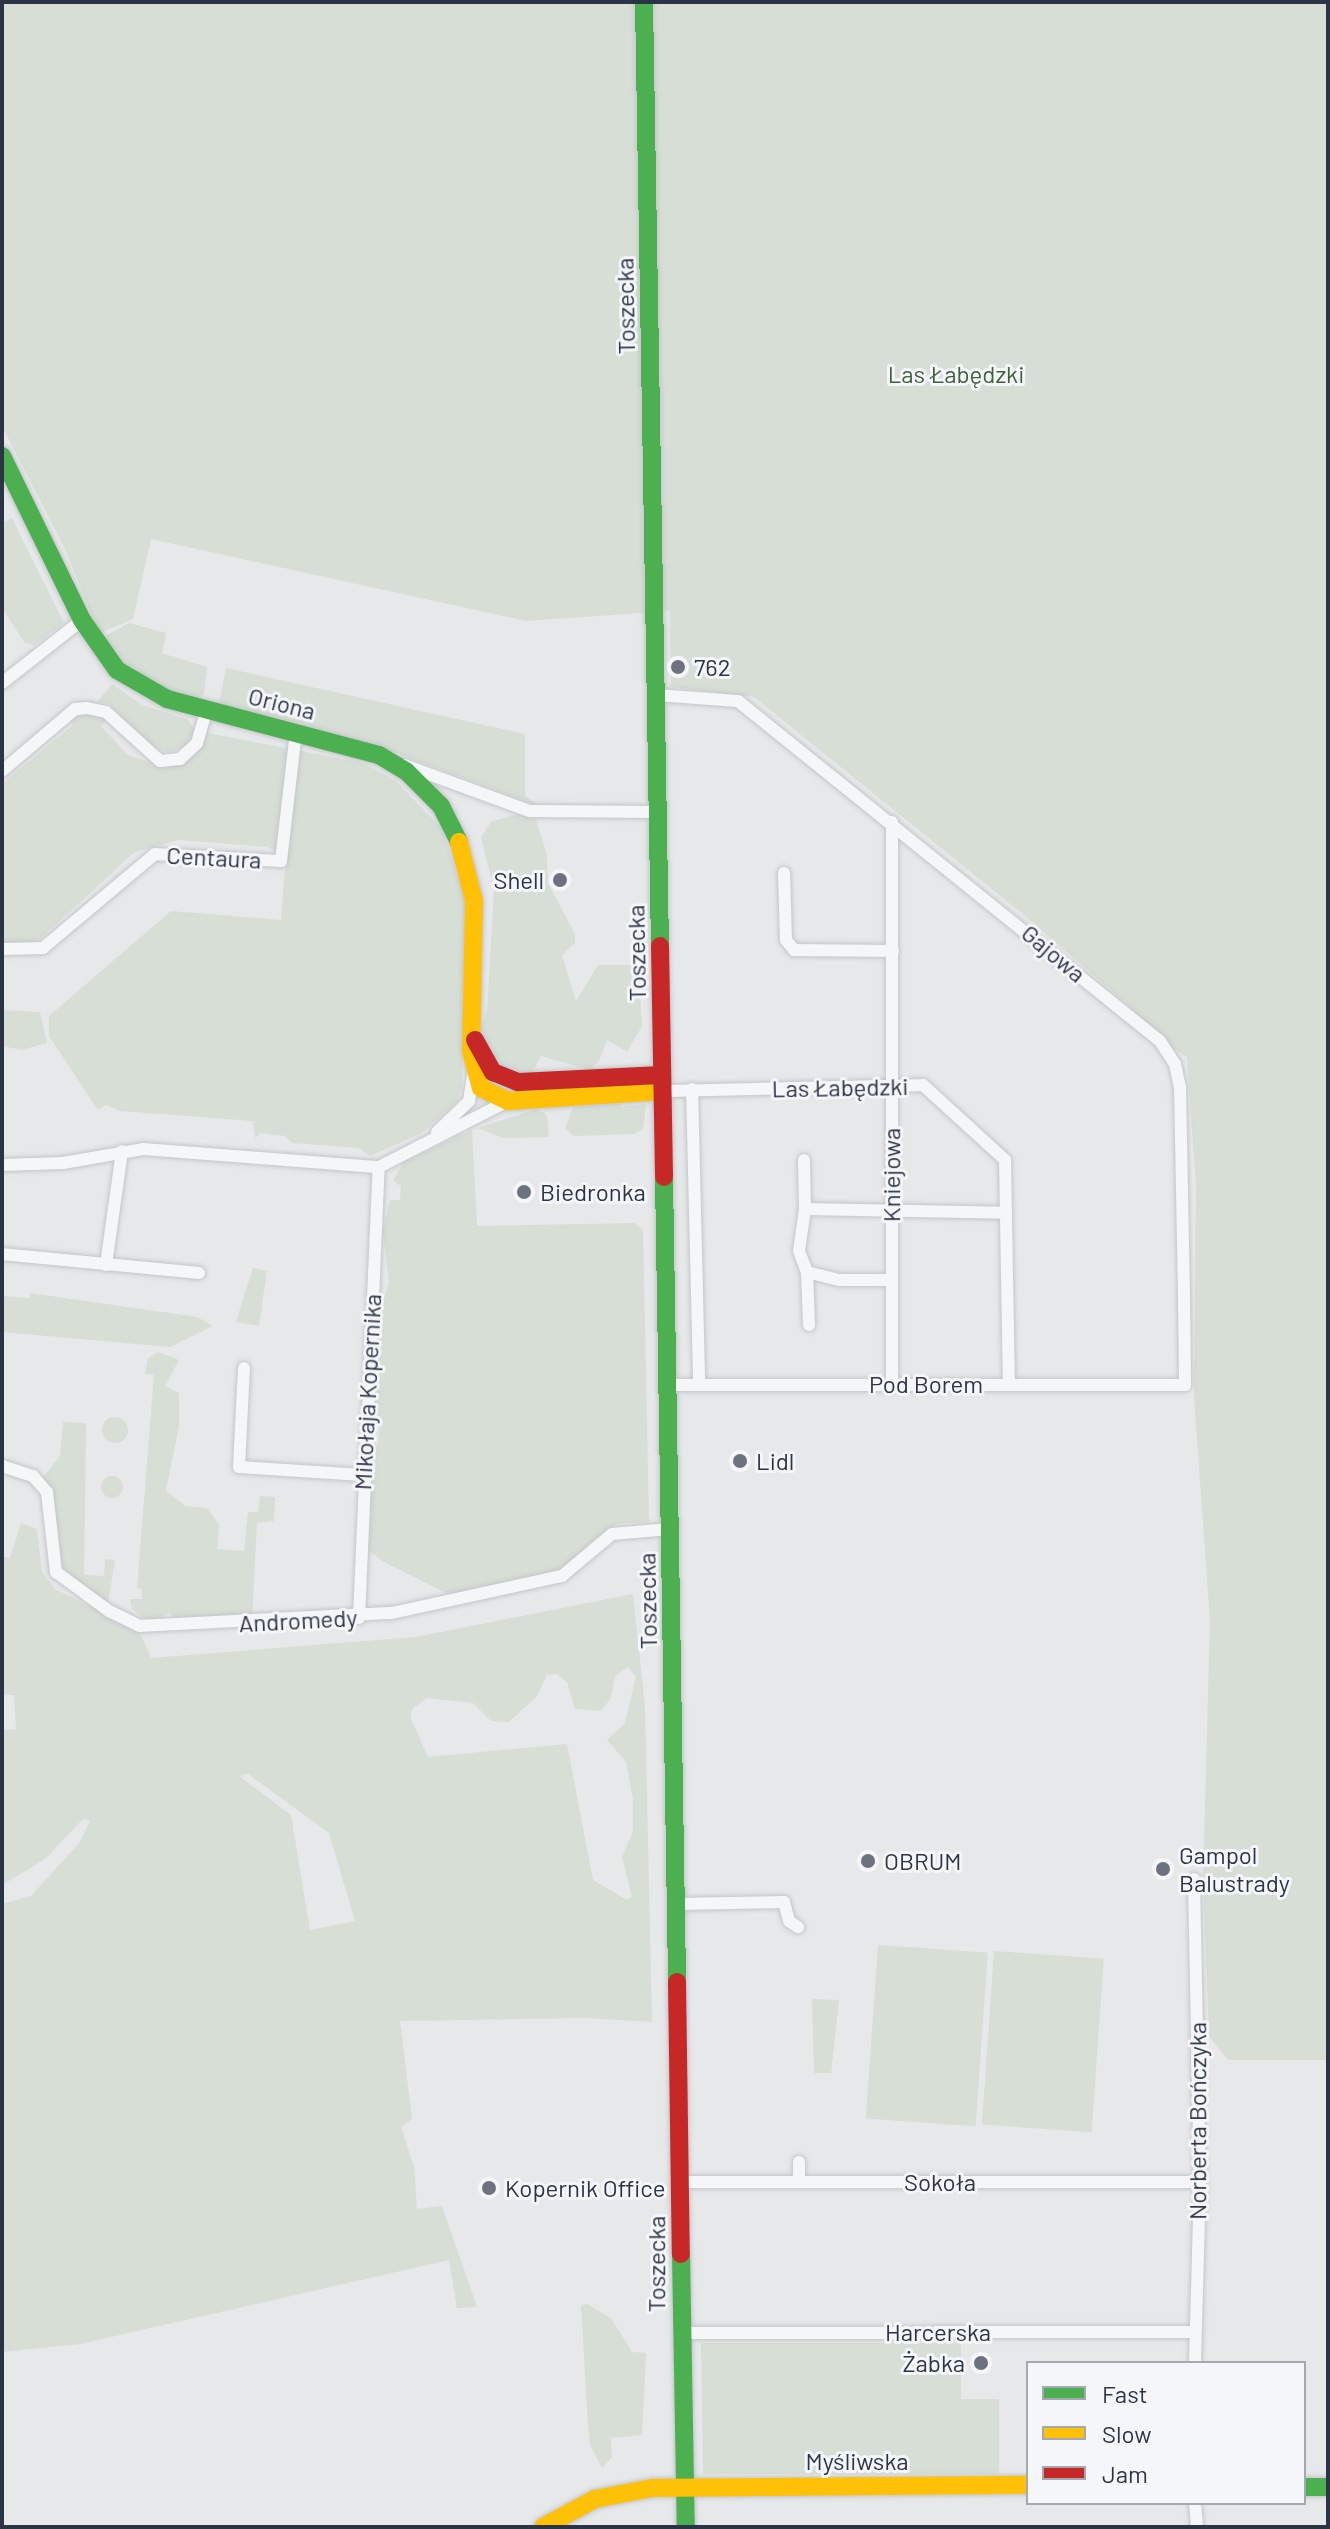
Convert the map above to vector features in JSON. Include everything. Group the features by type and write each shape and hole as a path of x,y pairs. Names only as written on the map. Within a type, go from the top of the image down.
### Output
{"main road":[{"name":"Toszecka","path":"644,2 676,1904 680,2333 686,2527"},
{"name":"Oriona","path":"2,458 82,620 104,656 132,681 207,709 296,731 390,760 441,806 466,862 475,921 473,1026 489,1088"},
{"path":"489,1088 551,1091 662,1083"},
{"name":"Myśliwska","path":"543,2527 595,2499 686,2487 1026,2485"},
{"path":"1306,2487 1328,2487"}],"street":[{"path":"2,683 82,620"},
{"name":"Gajowa","path":"656,695 738,701 1160,1041 1175,1064 1181,1099 1185,1385"},
{"path":"2,771 75,709 87,708 106,712 160,761 180,759 197,743 207,709"},
{"name":"Centaura","path":"2,949 43,948 155,854 281,861 296,731"},
{"path":"390,760 530,811 658,812"},
{"name":"Kniejowa","path":"892,822 892,1384"},
{"path":"784,873 786,940 794,950 893,951"},
{"name":"Las Łabędzki","path":"662,1083 692,1089 923,1085 1005,1160 1009,1384"},
{"path":"428,1139 489,1088"},
{"path":"2,1165 63,1163 122,1151 379,1167 428,1139 489,1088"},
{"path":"692,1089 699,1385"},
{"path":"106,1265 122,1151"},
{"path":"804,1160 805,1209 799,1251 807,1272 809,1325"},
{"name":"Mikołaja Kopernika","path":"359,1618 362,1475 379,1167"},
{"path":"805,1209 890,1214 1006,1213"},
{"path":"2,1254 199,1273"},
{"path":"807,1272 839,1280 890,1280"},
{"path":"244,1368 239,1467 362,1475"},
{"name":"Pod Borem","path":"667,1385 1185,1385"},
{"name":"Andromedy","path":"2,1466 33,1476 47,1492 56,1572 109,1611 140,1626 359,1618 546,1581 576,1569 612,1534 670,1529"},
{"name":"Norberta Bończyka","path":"1194,1879 1200,2182 1195,2361"},
{"path":"676,1904 784,1902 789,1921 798,1927"},
{"path":"799,2162 799,2182"},
{"name":"Sokoła","path":"680,2182 1200,2182"},
{"name":"Harcerska","path":"680,2333 1195,2332"},
{"path":"1195,2505 1197,2527"}],"green space":[{"name":"Las Łabędzki","path":"2,2 1328,2 1328,2060 1228,2060 1209,2036 1203,1878 1210,1622 1194,1396 1196,1186 1187,1057 1160,1041 1128,1005 1024,915 754,697 671,687 670,611 526,621 151,539 133,619 99,633 64,547 2,426"},
{"path":"12,518 64,623 34,645 25,643 2,608 2,523"},
{"path":"129,623 166,633 162,653 207,667 204,693 196,699 171,693 121,664 102,638"},
{"path":"226,668 525,734 525,796 546,809 389,750 219,704"},
{"path":"112,684 142,705 187,719 196,731 186,745 171,752 151,748 108,703 97,702"},
{"path":"90,713 107,719 101,726 128,755 164,767 192,757 208,733 363,763 395,780 442,829 465,901 462,1087 457,1101 422,1133 370,1156 359,1148 292,1143 285,1136 261,1133 255,1138 253,1121 120,1111 106,1105 98,1110 49,1036 49,1016 171,911 281,920 286,856 268,847 178,840 135,852 33,945 2,944 2,784 73,725 69,719"},
{"path":"517,814 535,817 547,855 548,883 575,934 575,943 562,955 576,1001 598,965 638,965 642,1026 627,1052 607,1040 599,1061 589,1070 541,1056 530,1077 500,1072 479,1032 487,1011 494,890 481,837 491,822"},
{"path":"2,1010 40,1012 47,1043 22,1050 2,1046"},
{"path":"621,1103 621,1107 646,1104 643,1129 634,1134 573,1136 565,1128 573,1107"},
{"path":"537,1109 547,1115 549,1137 503,1138 478,1128"},
{"path":"472,1130 477,1226 634,1223 643,1230 649,1522 616,1524 576,1569 458,1599 382,1561 364,1546 369,1444 378,1446 380,1423 375,1417 377,1320 389,1283 383,1231 390,1200 400,1200 401,1186 393,1181 404,1161"},
{"path":"253,1268 267,1271 259,1326 236,1322"},
{"path":"30,1293 197,1317 213,1326 170,1347 2,1332 2,1296 30,1298"},
{"path":"158,1352 179,1360 165,1386 179,1393 179,1426 166,1490 185,1506 207,1508 219,1525 217,1549 244,1551 248,1512 258,1512 260,1496 275,1497 274,1521 257,1523 252,1619 187,1624 168,1613 154,1620 142,1617 132,1609 130,1599 142,1599 142,1589 137,1588 154,1375 145,1374 148,1358"},
{"path":"115,1417 124,1421 128,1430 124,1439 115,1443 106,1439 102,1430 106,1421"},
{"path":"63,1422 86,1423 84,1575 104,1576 105,1559 115,1560 108,1603 63,1577 41,1480 60,1456"},
{"path":"108,1476 116,1476 123,1487 116,1498 108,1498 101,1491 101,1483"},
{"path":"21,1523 37,1529 42,1572 55,1589 139,1631 151,1658 416,1637 633,1594 645,1707 652,2022 586,2018 400,2021 412,2119 401,2127 414,2167 417,2209 442,2206 477,2307 457,2308 449,2260 80,2344 2,2352 2,1904 31,1896 80,1842 90,1820 83,1819 45,1859 2,1885 2,1730 16,1729 14,1695 2,1695 2,1556 10,1558","holes":["628,1667 636,1677 625,1723 607,1740 626,1762 633,1799 633,1832 622,1857 632,1897 627,1900 593,1880 567,1744 428,1757 411,1719 412,1709 427,1698 473,1703 491,1721 509,1722 537,1696 547,1675 557,1674 567,1682 575,1709 601,1711 611,1698 615,1676","248,1774 329,1833 355,1921 310,1930 291,1815 239,1776"]},
{"path":"878,1945 988,1953 976,2126 866,2119"},
{"path":"994,1951 1104,1959 1092,2132 982,2125"},
{"path":"812,1999 839,2000 831,2073 814,2073"},
{"path":"587,2304 611,2318 632,2352 646,2353 642,2435 611,2438 612,2457 602,2468 590,2445 588,2424 581,2305"},
{"path":"701,2343 961,2343 961,2399 999,2399 999,2474 703,2474"}],"traffic: fast":[{"path":"644,2 660,946"},
{"path":"2,456 82,620 117,670 167,699 379,755 406,771 441,806 459,842"},
{"path":"664,1177 677,1982"},
{"path":"681,2254 686,2527"},
{"path":"1306,2487 1328,2487"}],"traffic: slow":[{"path":"459,842 474,901 471,1051 481,1088 508,1101 662,1091"},
{"path":"543,2527 595,2499 652,2488 1026,2485"}],"traffic: jam":[{"path":"660,946 664,1177"},
{"path":"475,1040 493,1072 518,1082 662,1075"},
{"path":"677,1982 681,2254"}],"place":[{"name":"762","path":"678,667"},
{"name":"Shell","path":"560,880"},
{"name":"Biedronka","path":"524,1192"},
{"name":"Lidl","path":"740,1461"},
{"name":"OBRUM","path":"868,1861"},
{"name":"Gampol Balustrady","path":"1163,1869"},
{"name":"Kopernik Office","path":"489,2188"},
{"name":"Żabka","path":"981,2363"}]}
